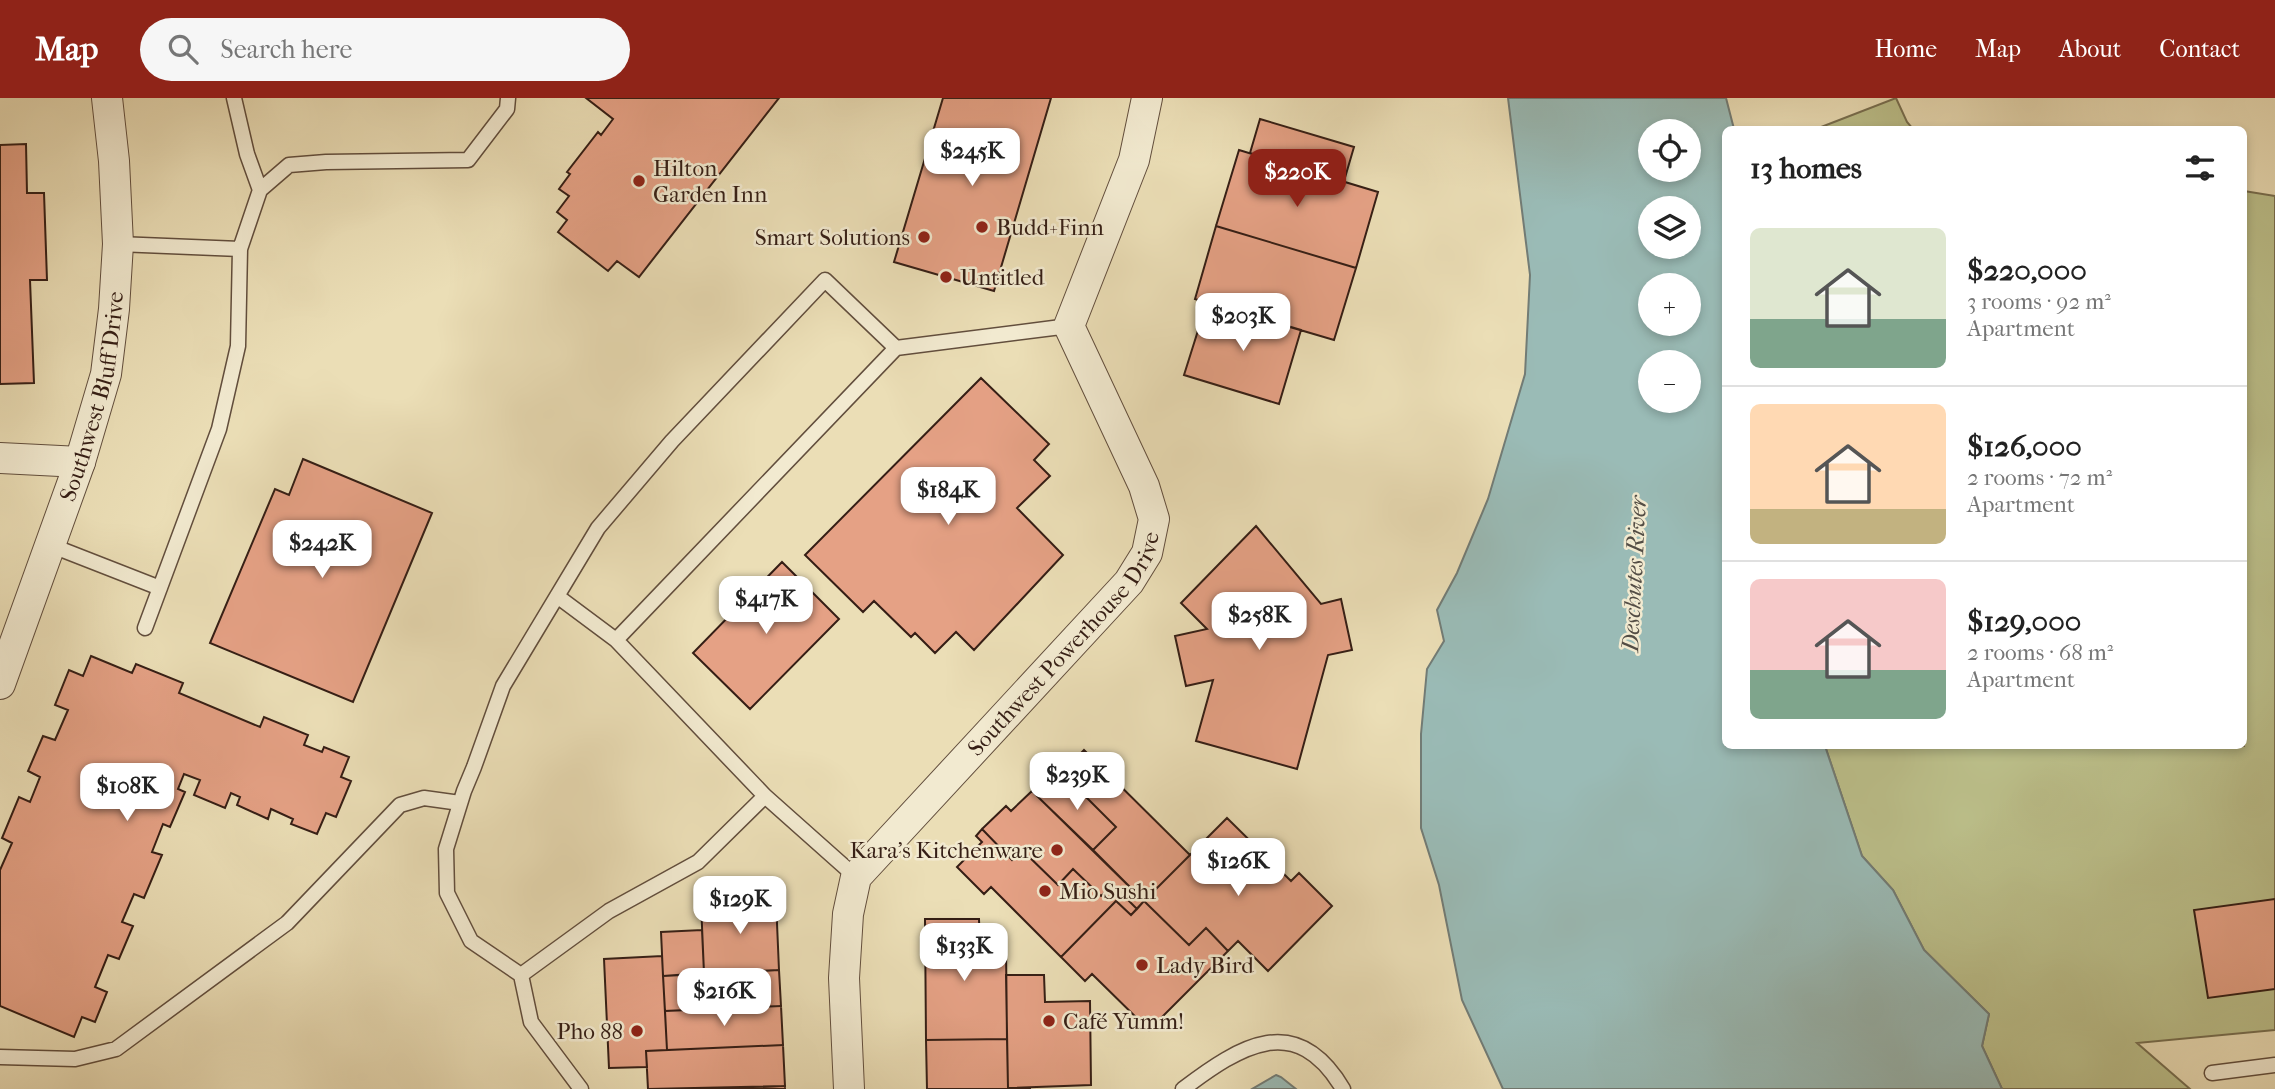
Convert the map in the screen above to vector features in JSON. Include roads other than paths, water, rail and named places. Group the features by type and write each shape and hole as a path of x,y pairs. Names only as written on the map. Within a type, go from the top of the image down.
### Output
{"street":[{"name":"Southwest Bluff Drive","path":"0,684 80,462 106,374 118,244 114,161 107,98"},
{"path":"1069,326 1134,160 1147,98"},
{"name":"Southwest Powerhouse Drive","path":"856,877 1129,582 1147,553 1154,519 1144,486 1069,326"},
{"path":"0,458 80,462"},
{"path":"849,1089 844,978 848,914 856,877"}],"lane":[{"path":"234,98 247,154 260,190"},
{"path":"145,628 219,429 239,346 240,249 260,190 289,165 468,160 507,109 508,98"},
{"path":"118,244 240,249"},
{"path":"581,1089 531,1022 521,975 471,942 447,893 446,849 503,686 598,528 672,441 825,281 896,348"},
{"path":"616,640 896,348 1069,326"},
{"path":"50,545 160,588"},
{"path":"557,596 616,640 765,796 856,877"},
{"path":"521,975 609,911 698,862 765,796"},
{"path":"0,1057 75,1059 116,1049 287,923 400,805 424,797 460,803"},
{"path":"1183,1089 1238,1051 1259,1044 1282,1042 1311,1053 1333,1073 1343,1089"},
{"path":"2212,1073 2275,1065"}],"water":[{"name":"Deschutes River","path":"1508,98 1726,98 1733,126 1722,126 1722,749 1826,749 1862,856 1893,890 1924,950 1989,1014 1982,1046 2002,1089 1503,1089 1462,1000 1439,885 1421,828 1421,734 1427,669 1444,641 1437,610 1457,573 1488,499 1525,374 1530,275"},
{"path":"1276,1075 1296,1089 1252,1089"}],"place":[{"name":"Hilton Garden Inn","path":"639,181"},
{"name":"Budd+Finn","path":"982,227"},
{"name":"Smart Solutions","path":"924,237"},
{"name":"Untitled","path":"946,277"},
{"name":"Kara's Kitchenware","path":"1057,850"},
{"name":"Mio Sushi","path":"1045,891"},
{"name":"Lady Bird","path":"1142,965"},
{"name":"Café Yumm!","path":"1049,1021"},
{"name":"Pho 88","path":"637,1031"}]}
